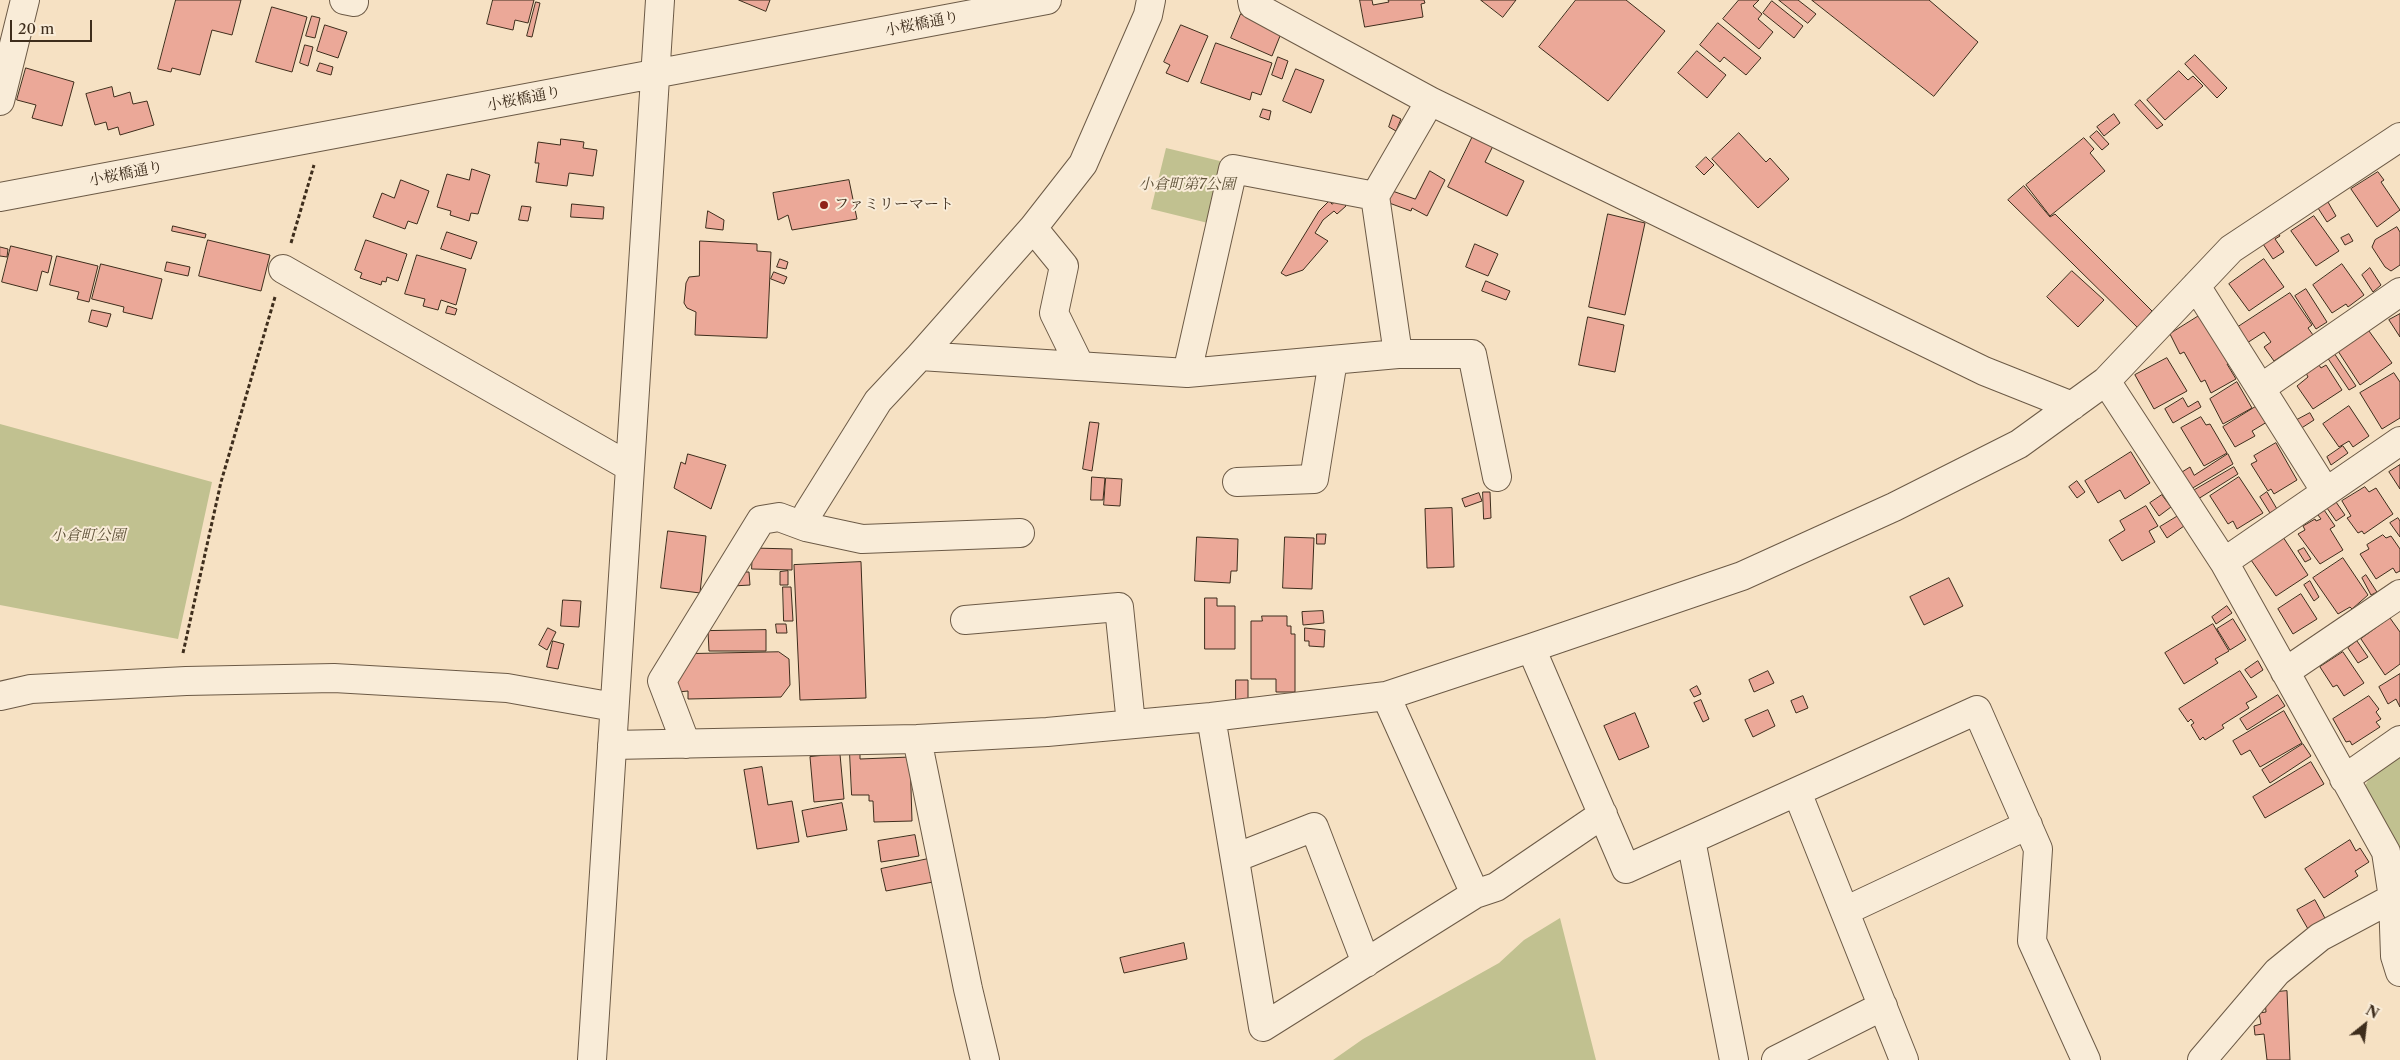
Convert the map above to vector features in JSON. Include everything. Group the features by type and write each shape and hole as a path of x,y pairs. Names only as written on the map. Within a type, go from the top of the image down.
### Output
{"street":[{"path":"0,102 25,0"},
{"path":"592,1060 660,0"},
{"name":"小桜橋通り","path":"0,197 1047,0"},
{"path":"806,527 808,513 878,401 1033,228 1083,164 1148,15 1151,0"},
{"path":"1252,0 1253,5 1430,101 1984,372 2072,406"},
{"path":"1398,354 1375,196 1430,101"},
{"path":"612,745 917,739 1212,717 1386,696 1531,648 1742,576 1894,507 2019,444 2106,381 2231,249 2399,144"},
{"path":"1186,373 1233,169 1375,196"},
{"path":"1033,228 1064,266 1054,313 1080,366"},
{"path":"284,269 630,467"},
{"path":"2196,286 2326,492"},
{"path":"2261,388 2400,292"},
{"path":"920,356 1186,373 1398,354 1472,354 1497,477"},
{"path":"1237,482 1314,479 1333,360"},
{"path":"2106,381 2224,562 2386,852 2393,898 2395,956 2400,972"},
{"path":"2224,562 2400,441"},
{"path":"686,744 662,680 761,520 779,517 806,527 862,539 1020,533"},
{"path":"2285,672 2400,594"},
{"path":"965,620 1119,607 1131,724"},
{"path":"1531,648 1626,870 1977,710 2038,849 2032,941 2086,1060"},
{"path":"0,696 30,689 177,681 334,678 507,688 614,706"},
{"path":"1386,696 1475,894"},
{"path":"1212,717 1263,1027 1475,894 1496,887 1603,814"},
{"path":"917,739 968,989 985,1060"},
{"path":"2344,779 2400,740"},
{"path":"1797,792 1904,1060"},
{"path":"1845,911 2028,825"},
{"path":"1235,858 1314,828 1366,962"},
{"path":"1691,840 1734,1060"},
{"path":"2202,1060 2277,972 2320,937 2393,898"},
{"path":"1776,1060 1883,1006"}],"path":[{"path":"177,681 221,482 323,137"}],"green space":[{"name":"小倉町第7公園","path":"1166,148 1224,162 1208,223 1151,209"},
{"name":"小倉町公園","path":"0,424 212,482 178,639 0,605"},
{"path":"2400,754 2400,871 2365,786 2372,773"},
{"path":"1560,918 1596,1060 1333,1060 1363,1039 1499,963 1524,940"}],"building":[{"path":"176,0 241,0 232,35 212,30 200,75 172,68 171,72 158,69"},
{"path":"493,0 534,0 528,23 515,20 513,30 487,24"},
{"path":"739,0 770,0 766,11"},
{"path":"1360,0 1372,0 1373,5 1389,2 1388,0 1424,0 1425,3 1421,4 1423,17 1365,27"},
{"path":"1481,0 1516,0 1503,17"},
{"path":"1576,0 1626,0 1665,31 1608,101 1539,47"},
{"path":"1739,0 1759,0 1753,6 1762,14 1758,19 1773,32 1759,49 1723,19"},
{"path":"1779,0 1798,0 1816,14 1808,23"},
{"path":"1812,0 1929,0 1978,42 1934,96"},
{"path":"1772,1 1803,26 1794,38 1763,13"},
{"path":"536,2 540,3 532,37 527,36"},
{"path":"272,7 307,17 292,72 256,62"},
{"path":"1241,14 1282,31 1272,56 1231,38"},
{"path":"312,16 320,18 315,38 306,36"},
{"path":"1718,23 1761,58 1746,75 1724,57 1720,62 1700,45"},
{"path":"325,25 347,32 338,58 317,51"},
{"path":"1181,25 1208,36 1188,82 1166,73 1170,65 1164,62"},
{"path":"1216,43 1272,63 1261,95 1252,92 1250,100 1201,83"},
{"path":"305,45 313,47 308,66 300,63"},
{"path":"1697,51 1726,75 1707,98 1678,73"},
{"path":"2195,55 2227,88 2217,98 2185,64"},
{"path":"1278,57 1288,61 1282,79 1272,75"},
{"path":"320,63 333,67 331,75 317,71"},
{"path":"26,68 74,82 62,126 32,118 36,105 17,100"},
{"path":"1296,69 1324,80 1311,113 1283,101"},
{"path":"2179,71 2188,80 2193,76 2203,86 2165,120 2147,100"},
{"path":"112,87 114,97 130,92 133,104 147,101 154,125 120,135 118,127 108,130 106,122 95,125 86,94"},
{"path":"2140,100 2163,125 2157,129 2135,105"},
{"path":"1263,109 1271,111 1269,120 1260,117"},
{"path":"2114,114 2120,123 2104,136 2097,127"},
{"path":"1393,115 1401,119 1396,131 1389,127"},
{"path":"2097,131 2109,144 2102,150 2090,137"},
{"path":"1739,133 1766,162 1770,158 1789,179 1758,208 1712,159"},
{"path":"1474,134 1494,144 1485,162 1524,181 1507,216 1448,187"},
{"path":"2084,138 2094,149 2090,153 2105,171 2050,216 2026,185"},
{"path":"561,139 584,142 583,148 597,150 593,176 569,173 567,186 536,182 539,163 535,163 538,142 560,145"},
{"path":"1706,157 1714,165 1704,175 1696,167"},
{"path":"472,169 490,175 478,214 471,213 469,221 450,215 451,211 437,207 447,174 469,180"},
{"path":"1430,171 1445,180 1427,216 1412,208 1411,211 1381,200 1384,188 1415,199"},
{"path":"2378,172 2384,180 2381,182 2400,210 2377,227 2351,189"},
{"path":"401,180 429,191 417,224 408,221 405,229 373,217 382,193 394,198"},
{"path":"849,180 857,219 792,230 788,215 778,220 773,193"},
{"path":"2024,186 2050,217 2055,214 2152,311 2138,328 2008,200"},
{"path":"1338,198 1346,206 1337,214 1334,211 1323,220 1315,233 1328,241 1303,270 1286,276 1281,273 1319,211 1329,201 1332,204"},
{"path":"2328,202 2336,216 2327,222 2318,208"},
{"path":"572,204 604,207 603,219 571,217"},
{"path":"522,206 531,207 528,221 519,220"},
{"path":"708,211 724,220 723,230 706,228"},
{"path":"1608,214 1645,223 1625,315 1589,307"},
{"path":"2314,216 2339,251 2316,266 2291,231"},
{"path":"173,226 206,234 205,238 172,231"},
{"path":"2397,227 2400,232 2400,265 2391,271 2385,267 2372,247 2375,240"},
{"path":"2276,230 2280,236 2275,239 2284,252 2273,259 2261,241"},
{"path":"447,232 477,242 471,259 441,249"},
{"path":"2349,234 2353,241 2345,245 2341,238"},
{"path":"208,240 270,255 261,291 199,276"},
{"path":"366,240 407,254 398,281 387,277 386,282 382,281 381,285 360,278 362,273 355,270"},
{"path":"700,241 757,244 757,251 771,252 767,338 695,335 696,312 687,308 684,303 686,283 689,277 699,276"},
{"path":"1475,244 1498,254 1488,276 1466,267"},
{"path":"11,246 52,256 48,273 42,271 37,291 2,282"},
{"path":"0,247 8,249 7,257 0,256"},
{"path":"417,255 466,269 456,305 441,300 438,310 423,306 425,299 405,294"},
{"path":"57,256 98,266 89,302 77,299 79,292 50,285"},
{"path":"780,259 788,262 786,269 777,267"},
{"path":"2264,259 2284,287 2249,311 2229,284"},
{"path":"167,262 190,267 188,276 165,271"},
{"path":"101,264 162,279 152,319 123,312 124,307 92,299"},
{"path":"2342,264 2364,295 2348,307 2346,304 2332,313 2313,285"},
{"path":"2370,268 2381,285 2373,292 2362,275"},
{"path":"2072,271 2104,300 2078,327 2047,297"},
{"path":"774,272 787,277 784,284 771,279"},
{"path":"1486,281 1510,291 1506,300 1482,291"},
{"path":"2306,289 2327,322 2316,329 2295,296"},
{"path":"2290,293 2312,325 2308,328 2313,335 2274,361 2264,347 2271,342 2264,332 2247,343 2238,327"},
{"path":"448,306 457,309 455,315 446,313"},
{"path":"92,310 111,314 107,327 89,322"},
{"path":"2202,314 2231,362 2227,364 2236,379 2211,393 2205,380 2201,382 2184,352 2180,354 2170,334"},
{"path":"2400,314 2400,337 2389,320"},
{"path":"1588,317 1624,325 1615,372 1579,365"},
{"path":"2369,331 2392,363 2360,385 2338,351"},
{"path":"2334,353 2356,386 2349,390 2327,357"},
{"path":"2167,358 2187,391 2154,409 2135,375"},
{"path":"2319,365 2321,368 2326,365 2342,390 2313,409 2297,386 2308,377 2306,373"},
{"path":"2394,373 2400,382 2400,418 2382,429 2360,393"},
{"path":"2237,382 2252,408 2223,424 2210,399"},
{"path":"2183,398 2188,407 2198,401 2201,407 2173,423 2165,409"},
{"path":"2257,406 2267,422 2252,431 2255,436 2235,447 2223,427"},
{"path":"2349,406 2369,436 2353,447 2349,441 2339,447 2323,424"},
{"path":"2310,413 2314,420 2300,429 2295,421"},
{"path":"2201,417 2206,425 2210,424 2227,453 2204,466 2181,428"},
{"path":"1090,422 1099,423 1092,471 1083,469"},
{"path":"2276,443 2297,480 2274,494 2271,489 2268,491 2251,464 2257,461 2254,456"},
{"path":"2343,446 2348,453 2331,465 2327,457"},
{"path":"2131,452 2150,483 2125,499 2120,490 2098,503 2085,481"},
{"path":"688,454 726,465 711,509 674,488 681,462 685,464"},
{"path":"2228,454 2233,464 2191,489 2182,472 2190,467 2194,475"},
{"path":"2400,465 2400,489 2389,472"},
{"path":"2234,467 2238,474 2198,499 2193,491"},
{"path":"1092,477 1105,478 1103,500 1091,500"},
{"path":"2239,477 2263,513 2237,529 2233,521 2228,524 2210,496"},
{"path":"1106,478 1122,479 1120,506 1104,505"},
{"path":"2077,481 2085,492 2077,498 2069,487"},
{"path":"2365,487 2369,492 2376,488 2393,514 2364,534 2362,531 2358,533 2347,518 2351,516 2342,501"},
{"path":"1483,492 1490,492 1491,518 1484,519"},
{"path":"2267,492 2277,509 2270,513 2260,497"},
{"path":"1479,493 1482,501 1465,507 1462,499"},
{"path":"2162,495 2171,507 2159,516 2150,503"},
{"path":"2336,502 2345,515 2336,521 2327,508"},
{"path":"2146,506 2158,526 2149,531 2155,542 2122,561 2109,540 2125,530 2120,521"},
{"path":"2322,507 2335,526 2330,529 2343,550 2320,564 2298,534 2305,530 2303,526 2315,519 2316,521 2321,519 2315,511"},
{"path":"1452,508 1454,567 1427,568 1425,509"},
{"path":"2178,516 2184,526 2167,538 2160,527"},
{"path":"2398,518 2400,521 2400,537 2390,523"},
{"path":"668,531 706,536 700,593 661,588"},
{"path":"1317,534 1326,534 1325,544 1317,544"},
{"path":"2383,535 2386,538 2391,536 2400,549 2400,571 2396,573 2393,568 2376,579 2360,554 2369,549 2367,545"},
{"path":"1197,537 1238,539 1237,571 1231,571 1230,583 1195,581"},
{"path":"1285,537 1314,538 1312,589 1283,588"},
{"path":"2283,537 2308,575 2276,596 2251,560"},
{"path":"753,548 792,549 792,570 752,569"},
{"path":"2304,548 2311,559 2305,562 2298,551"},
{"path":"2343,558 2368,595 2352,609 2350,607 2338,614 2313,578"},
{"path":"861,562 866,698 800,700 794,565"},
{"path":"788,571 788,585 780,585 780,572"},
{"path":"733,572 749,572 750,585 733,586"},
{"path":"2366,575 2377,592 2371,595 2362,578"},
{"path":"1949,578 1963,606 1924,625 1910,597"},
{"path":"2310,581 2319,597 2314,601 2304,585"},
{"path":"783,587 791,587 793,621 784,621"},
{"path":"2301,594 2317,619 2293,634 2278,609"},
{"path":"1205,598 1217,598 1217,606 1235,606 1235,649 1205,649"},
{"path":"563,600 581,601 579,627 561,626"},
{"path":"2227,606 2232,613 2216,624 2212,617"},
{"path":"1323,611 1324,623 1303,625 1302,612"},
{"path":"1262,616 1287,616 1287,626 1291,626 1291,634 1295,634 1295,692 1276,692 1276,679 1251,679 1251,621 1262,621"},
{"path":"2390,618 2400,632 2400,664 2385,675 2361,639"},
{"path":"2233,619 2246,640 2230,650 2217,629"},
{"path":"776,624 786,624 787,633 777,633"},
{"path":"2213,624 2229,651 2215,659 2218,663 2184,684 2165,653"},
{"path":"548,628 556,632 547,650 539,645"},
{"path":"1305,628 1325,630 1324,647 1309,646 1309,641 1305,641"},
{"path":"766,630 766,651 709,651 708,631"},
{"path":"553,641 564,644 558,669 547,667"},
{"path":"2357,641 2368,657 2358,663 2348,648"},
{"path":"779,652 789,659 790,685 781,697 688,699 688,691 678,692 677,667 686,654"},
{"path":"2343,652 2364,683 2344,696 2337,685 2333,687 2320,667"},
{"path":"2258,661 2263,670 2251,678 2245,670"},
{"path":"1768,671 1774,683 1754,692 1749,680"},
{"path":"2240,671 2257,697 2246,703 2249,708 2222,725 2224,728 2205,740 2203,737 2200,740 2191,725 2194,723 2191,719 2188,722 2179,709"},
{"path":"2400,674 2400,707 2396,699 2388,704 2379,687"},
{"path":"1236,680 1248,680 1248,700 1236,700"},
{"path":"1697,686 1701,694 1694,697 1690,690"},
{"path":"2278,695 2285,706 2247,730 2240,719"},
{"path":"1803,696 1808,708 1796,713 1791,701"},
{"path":"2369,696 2379,709 2376,712 2381,719 2376,722 2380,727 2352,745 2350,741 2346,742 2333,719"},
{"path":"1701,700 1709,719 1703,722 1694,703"},
{"path":"1768,710 1775,726 1753,737 1745,720"},
{"path":"2284,711 2302,743 2260,767 2250,750 2241,755 2233,741"},
{"path":"1635,713 1649,747 1619,760 1604,726"},
{"path":"2303,744 2311,756 2270,783 2262,770"},
{"path":"840,754 844,799 814,802 810,757"},
{"path":"850,754 860,754 860,759 910,757 912,821 874,822 873,801 869,801 869,795 852,795"},
{"path":"2311,762 2324,784 2265,818 2253,797"},
{"path":"762,767 768,805 792,801 799,842 757,849 744,770"},
{"path":"842,803 847,830 807,837 802,811"},
{"path":"915,835 919,856 881,862 878,841"},
{"path":"2350,840 2356,851 2360,848 2369,862 2355,871 2358,876 2324,898 2305,869"},
{"path":"928,859 933,882 886,891 881,869"},
{"path":"2315,900 2326,920 2308,929 2297,910"},
{"path":"1184,943 1187,959 1124,973 1120,958"},
{"path":"2287,991 2290,1060 2267,1060 2264,1034 2255,1035 2254,1026 2261,1024 2259,1013 2266,1012 2265,1000 2275,992"}],"place":[{"name":"ファミリーマート","path":"824,205"}]}
